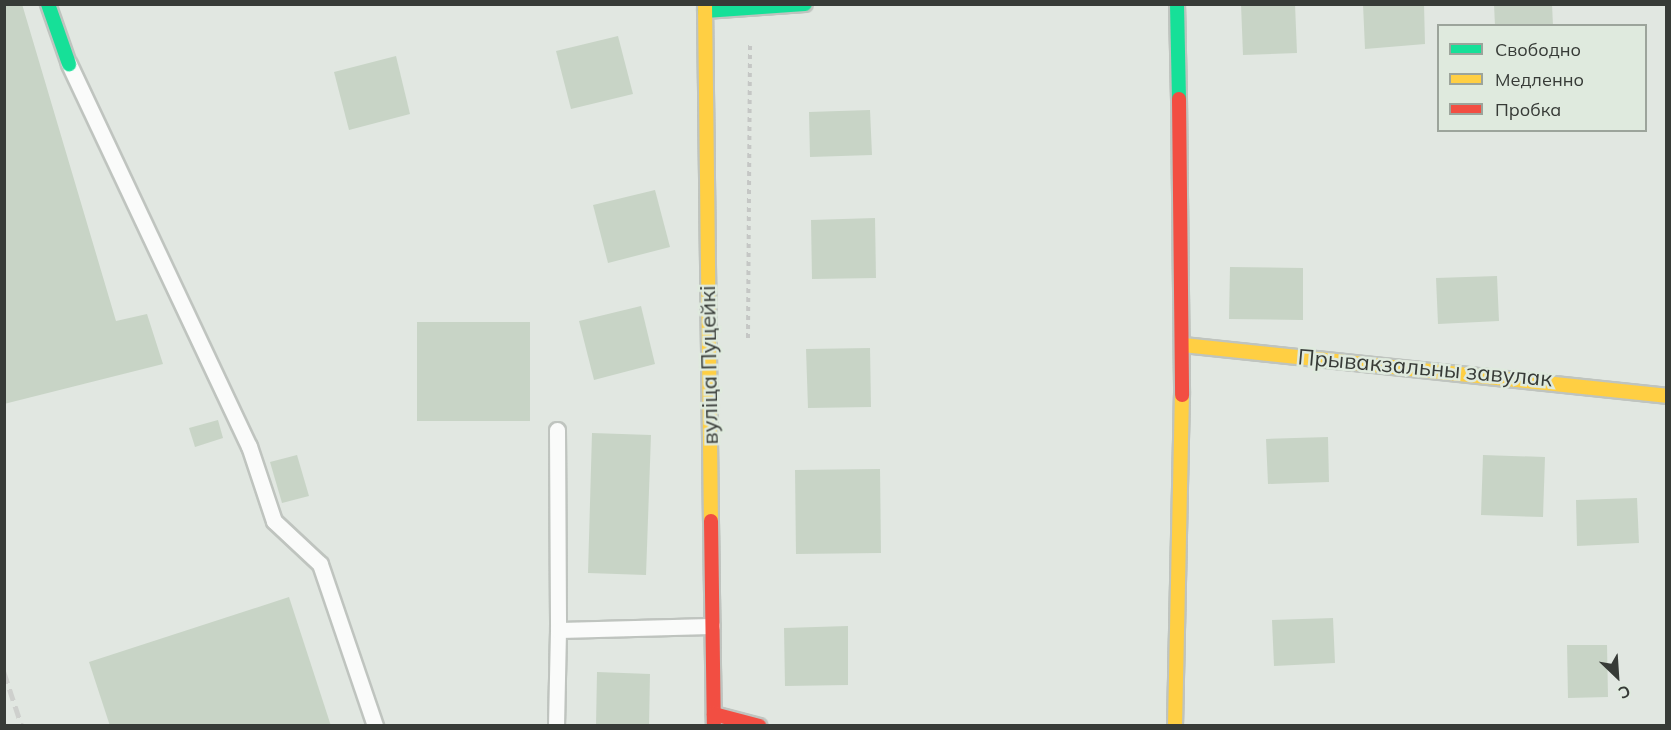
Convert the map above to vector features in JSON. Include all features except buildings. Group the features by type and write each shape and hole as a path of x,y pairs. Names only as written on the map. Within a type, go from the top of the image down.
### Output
{"street":[{"path":"48,4 69,64"},
{"path":"705,8 805,4"},
{"path":"1176,726 1183,345 1177,4"},
{"name":"вуліца Пуцейкі","path":"705,8 714,720"},
{"name":"Прывакзальны завулак","path":"1183,345 1580,383 1666,396"},
{"path":"714,720 759,726"}],"lane":[{"path":"69,64 249,446 274,520 320,564 375,726"},
{"path":"556,726 557,430"},
{"path":"558,630 712,626"}],"railway":[{"path":"4,672 22,726"}],"traffic: fast":[{"path":"48,4 69,64"},
{"path":"705,11 805,4"},
{"path":"1177,4 1179,99"}],"traffic: slow":[{"path":"705,4 711,521"},
{"path":"1183,345 1666,396"},
{"path":"1175,726 1182,395"}],"traffic: jam":[{"path":"1179,99 1182,395"},
{"path":"711,521 714,726"},
{"path":"714,714 759,726"}]}
